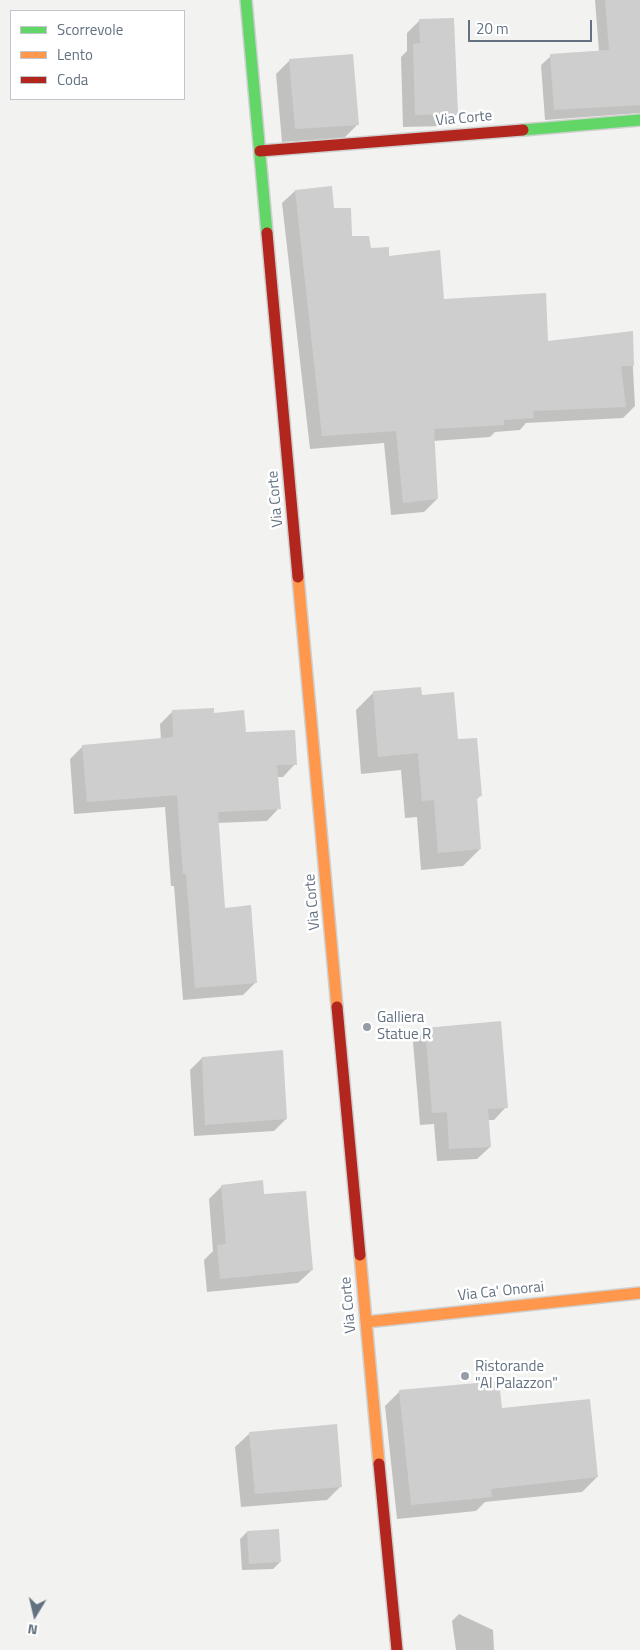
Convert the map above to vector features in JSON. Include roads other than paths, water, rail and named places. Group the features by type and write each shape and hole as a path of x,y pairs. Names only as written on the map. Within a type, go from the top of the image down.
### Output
{"main road":[{"name":"Via Corte","path":"246,0 397,1650"},
{"name":"Via Corte","path":"260,151 640,120"},
{"name":"Via Ca' Onorai","path":"366,1322 640,1293"}],"place":[{"name":"Galliera Statue R","path":"367,1027"},
{"name":"Ristorande \"Al Palazzon\"","path":"465,1376"}]}
